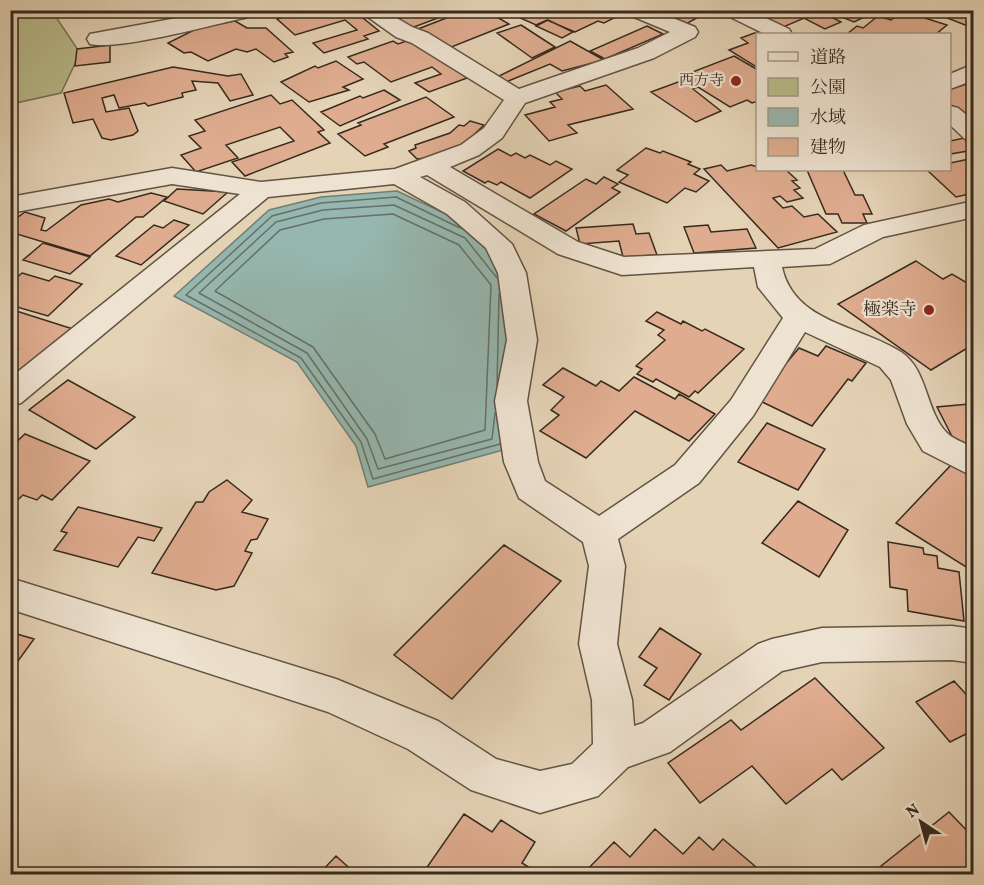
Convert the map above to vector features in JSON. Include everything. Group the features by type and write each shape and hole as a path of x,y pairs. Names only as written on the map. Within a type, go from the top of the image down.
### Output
{"street":[{"path":"98,39 127,36 253,10"},
{"path":"368,10 404,32 420,38 517,98"},
{"path":"634,10 714,18 778,33"},
{"path":"10,205 172,176 261,190 398,176 470,150 493,133 517,98 646,53 714,18"},
{"path":"951,82 974,71"},
{"path":"951,114 974,134"},
{"path":"430,166 568,248 622,266 766,258 820,258 874,231 974,209"},
{"path":"398,176 456,208 498,244 512,273 522,340 511,402 521,462 531,489 599,534 607,566 598,644 612,700 614,752"},
{"path":"10,395 261,190"},
{"path":"766,258 772,287 799,317 891,360 905,376 923,424 935,442 974,464"},
{"path":"599,534 687,474 742,408 799,317"},
{"path":"10,593 336,697 423,735 486,776 540,792 583,782 614,752 655,738 772,656 822,645 952,643 974,646"}],"green space":[{"path":"10,11 52,11 80,53 61,93 11,104"}],"water":[{"path":"397,191 474,227 513,277 507,449 368,487 356,446 297,362 174,296 269,210 321,197"}],"building":[{"path":"305,10 353,10 379,31 364,36 368,39 324,53 313,43 357,30 345,20 295,35 277,19"},
{"path":"421,10 459,10 414,27 405,27 395,20"},
{"path":"467,10 485,10 509,24 449,48 418,29"},
{"path":"532,10 623,10 626,12 604,23 598,21 575,32 547,20 536,25 518,17"},
{"path":"682,10 685,12 711,10 686,24 656,11"},
{"path":"818,10 841,22 825,29 804,18 781,28 755,12"},
{"path":"837,10 879,10 854,22 832,13"},
{"path":"927,10 966,10 964,12 974,15 974,20 965,25"},
{"path":"903,11 947,25 937,33 848,33 857,26 863,28 878,16 891,20"},
{"path":"548,20 573,32 562,38 536,26"},
{"path":"235,21 247,28 266,28 293,52 285,54 288,57 274,62 256,49 247,52 236,49 208,61 191,52 184,53 168,43 200,27"},
{"path":"521,25 555,47 532,58 497,33"},
{"path":"647,26 663,34 605,59 590,51"},
{"path":"757,32 759,33 756,33 756,67 729,50 748,43 741,38"},
{"path":"412,39 467,78 429,92 415,83 441,74 432,67 391,82 364,62 357,64 348,57 393,41 398,44"},
{"path":"570,41 604,60 562,71 550,64 506,82 497,77"},
{"path":"110,45 110,62 75,66 77,49"},
{"path":"734,56 756,69 756,102 752,103 747,100 730,107 698,87 693,89 721,111 696,122 651,92 678,82 682,84 691,81 682,76"},
{"path":"336,61 363,79 343,87 349,90 309,102 281,82 315,66 318,68"},
{"path":"173,67 228,76 241,74 253,95 230,101 218,83 192,81 196,90 182,93 183,97 148,106 145,103 119,108 114,95 102,98 106,112 129,108 138,131 133,135 111,140 102,138 93,119 73,123 64,93"},
{"path":"974,82 974,121 951,105 951,89"},
{"path":"606,85 633,109 568,125 577,133 549,141 525,115 555,107 550,102 562,99 555,92 580,86 585,91"},
{"path":"384,90 400,100 340,126 321,112 360,96 363,98"},
{"path":"271,95 280,104 292,100 324,130 318,132 330,143 245,176 232,162 294,141 280,127 226,145 238,158 196,172 181,155 201,148 189,136 205,131 195,120"},
{"path":"426,97 454,117 384,144 388,147 365,156 338,134 361,125 358,123"},
{"path":"470,121 484,125 461,147 428,158 417,159 409,151 416,148 415,145 450,133 459,125 464,126"},
{"path":"964,138 974,150 951,154 951,141"},
{"path":"646,148 660,153 663,151 691,162 688,164 700,169 694,174 709,181 696,192 685,188 667,203 619,182 628,175 617,170"},
{"path":"498,149 511,156 516,153 525,158 530,155 550,165 556,161 572,169 530,198 501,182 497,185 488,181 485,183 463,171"},
{"path":"974,158 974,193 956,197 928,171 951,171 951,163"},
{"path":"721,165 727,171 751,165 756,166 756,171 787,171 797,180 792,181 800,188 794,190 803,198 787,202 780,196 773,198 783,208 792,206 804,217 818,214 837,232 778,248 704,169"},
{"path":"807,171 843,171 855,195 863,195 872,214 863,214 867,223 842,223 838,214 826,214"},
{"path":"604,177 618,184 612,188 620,192 566,231 534,214 586,179 596,184"},
{"path":"177,189 228,192 203,214 164,201"},
{"path":"151,193 167,197 143,217 136,217 90,256 10,232 10,223 25,212 45,218 41,230 46,231 81,205 109,199 118,202"},
{"path":"174,220 189,225 141,265 116,256 154,225 163,228"},
{"path":"633,224 636,234 649,233 657,255 623,257 619,241 580,244 576,228"},
{"path":"708,225 711,232 747,229 756,248 694,253 684,227"},
{"path":"43,243 90,257 70,274 23,260"},
{"path":"916,261 943,279 952,274 974,287 974,344 931,370 838,304"},
{"path":"22,273 49,281 55,276 82,284 48,316 10,305 10,289 15,285 10,283"},
{"path":"10,309 73,329 10,378 10,355 18,349 10,346"},
{"path":"657,312 681,324 683,321 702,331 705,329 744,349 698,393 695,391 689,397 656,379 653,382 637,374 642,369 636,366 665,340 658,335 664,330 646,321"},
{"path":"826,346 866,363 852,381 848,379 812,426 756,399 799,348 818,356"},
{"path":"563,368 596,386 601,381 619,391 634,377 675,399 679,394 715,414 689,441 635,411 586,458 540,431 559,415 551,410 564,397 543,385"},
{"path":"68,380 135,417 96,449 29,410"},
{"path":"969,404 974,411 974,447 958,448 937,407"},
{"path":"767,423 825,449 798,490 738,462"},
{"path":"25,434 90,461 52,500 42,495 37,500 23,495 10,507 10,448"},
{"path":"952,464 970,475 974,472 974,572 896,523"},
{"path":"227,480 252,500 242,512 268,519 257,539 251,540 245,551 252,553 234,586 216,590 152,573 196,502 203,502 209,492"},
{"path":"798,501 848,530 819,577 762,543"},
{"path":"78,507 162,528 154,541 138,537 118,567 54,550 67,533 61,531"},
{"path":"888,542 923,548 924,554 937,556 938,568 959,572 964,621 908,611 907,590 890,587"},
{"path":"504,545 561,581 452,699 394,655"},
{"path":"660,628 701,654 669,700 644,685 657,668 639,657"},
{"path":"10,632 34,639 10,672"},
{"path":"815,678 884,748 842,780 832,769 786,804 752,766 700,803 668,763 731,720 741,730"},
{"path":"954,681 974,703 974,730 950,742 916,702"},
{"path":"949,812 974,838 974,874 871,874"},
{"path":"464,814 492,832 501,820 535,842 522,863 533,870 530,874 423,873"},
{"path":"655,829 683,854 699,837 713,850 723,839 756,867 749,874 583,874 614,842 630,857"},
{"path":"336,856 356,874 319,874"}],"place":[{"name":"西方寺","path":"736,81"},
{"name":"極楽寺","path":"929,310"}]}
